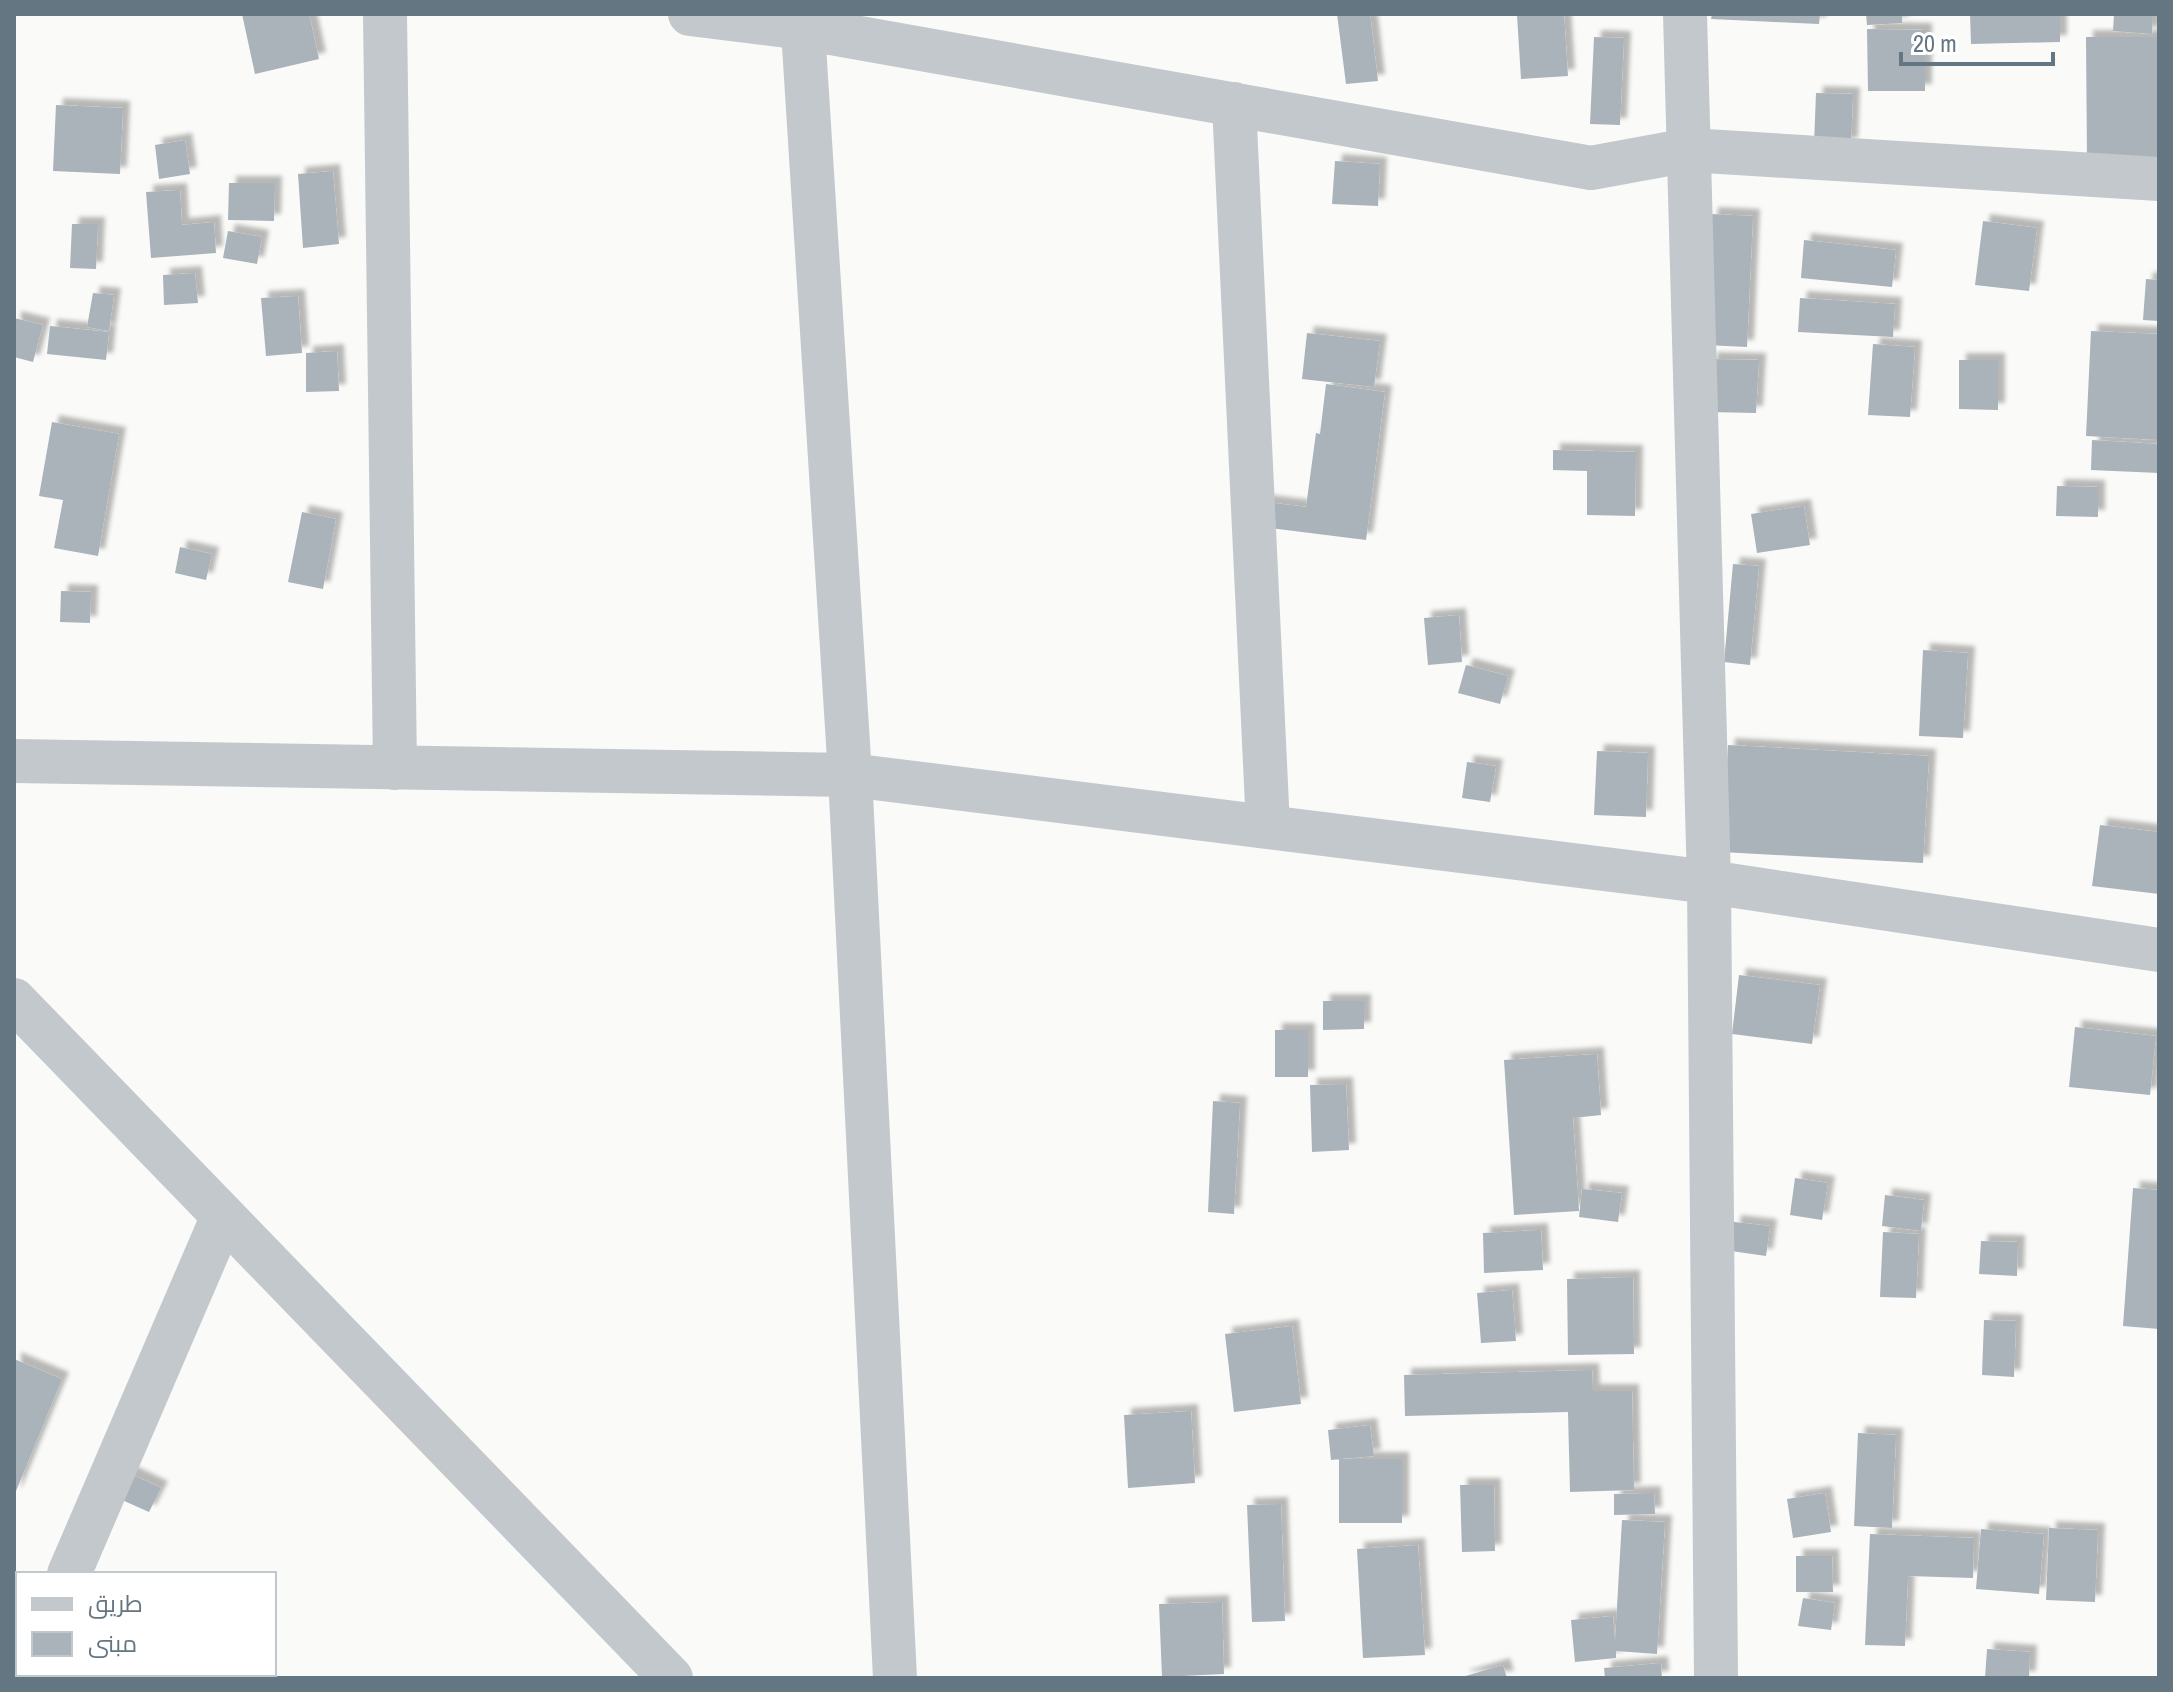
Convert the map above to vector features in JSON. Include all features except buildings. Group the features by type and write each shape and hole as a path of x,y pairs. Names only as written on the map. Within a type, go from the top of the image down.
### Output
{"street":[{"path":"385,14 395,768"},
{"path":"690,14 802,21 1234,104 1591,168 1689,150 2159,179"},
{"path":"1685,14 1709,882 1716,1678"},
{"path":"802,21 850,775 895,1678"},
{"path":"1234,104 1268,827"},
{"path":"14,761 850,775 1709,882 2159,950"},
{"path":"14,1000 671,1678"},
{"path":"70,1572 223,1216"}]}
